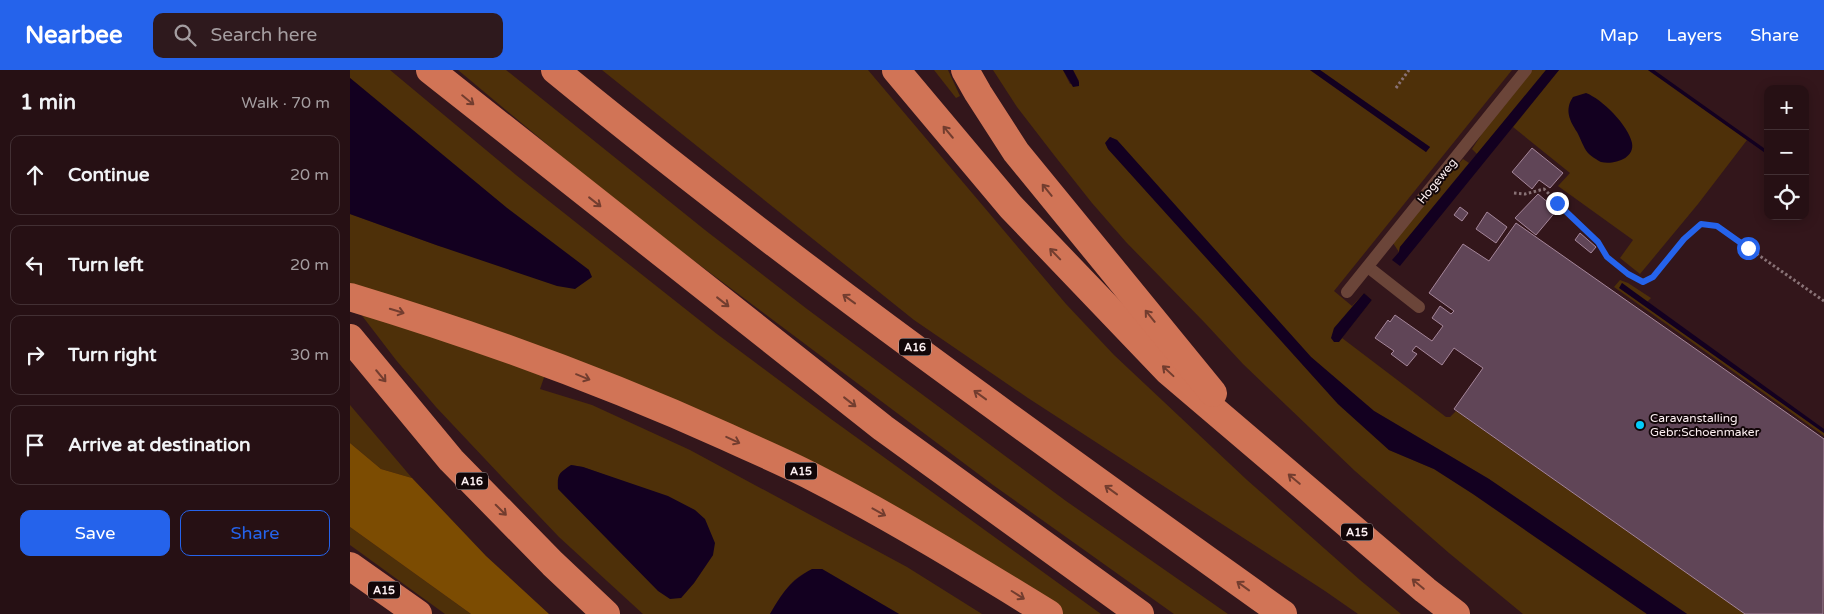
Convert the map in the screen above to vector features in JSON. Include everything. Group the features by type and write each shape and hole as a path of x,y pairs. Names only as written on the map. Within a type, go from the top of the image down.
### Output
{"highway":[{"path":"430,70 883,428 1140,614"},
{"name":"A16","path":"554,70 636,137 824,282 1283,614"},
{"name":"A15","path":"896,70 1018,215 1168,371 1425,590 1456,614"},
{"name":"A15","path":"965,70 978,94 1016,152 1258,449"},
{"name":"A15","path":"350,297 538,358 682,417 810,475 925,538 1049,614"},
{"name":"A16","path":"350,338 451,460 553,564 606,614"},
{"name":"A15","path":"350,566 418,614"}],"lane":[{"name":"Hogeweg","path":"1348,292 1526,70"},
{"path":"1368,267 1419,307"}],"path":[{"path":"1396,88 1409,70"},
{"path":"1514,193 1525,194 1544,189 1598,242 1607,257 1628,274 1643,282 1653,277 1684,239 1701,224 1717,226 1824,301"}],"shaded area":[{"path":"350,70 390,70 516,175 717,334 831,419 1101,614 1054,614 553,352 540,389 592,405 690,450 907,567 982,614 899,614 822,569 813,570 797,578 785,591 770,614 643,614 559,537 436,407 396,360 350,300 350,214 439,246 589,270 507,208 350,78","holes":["571,465 583,467 613,478 713,555 681,598"]},
{"path":"458,70 506,70 705,230 807,309 1066,501 1228,614 1174,614 993,485 621,206"},
{"path":"602,70 868,70 1066,304 1114,355 1247,480 1401,614 1358,614 1028,398 914,320"},
{"path":"934,70 948,70 960,96 956,98"},
{"path":"993,70 1063,70 1070,84 1079,81 1073,70 1310,70 1426,152 1430,147 1320,70 1512,70 1334,291 1352,306 1364,293 1372,300 1342,338 1446,417 1450,417 1456,411 1745,614 1687,614 1489,479 1374,411 1311,357 1117,140 1110,137 1106,142 1108,149 1338,404 1389,450 1434,469 1647,614 1523,614 1449,553 1355,471 1243,364 1126,242 1092,203 1017,107"},
{"path":"1063,70 1073,70 1079,86 1073,87"},
{"path":"1310,70 1320,70 1430,147 1426,152"},
{"path":"1532,70 1546,70 1477,154 1472,149 1489,123"},
{"path":"1546,70 1559,70 1400,266 1392,260 1399,252 1400,247"},
{"path":"1559,70 1648,70 1747,140 1698,204 1640,274 1620,258 1633,240 1558,186 1570,173 1513,127"},
{"path":"1648,70 1654,70 1764,148 1764,152"},
{"path":"350,78 507,208 589,270 592,277 575,289 557,286 350,214"},
{"path":"1586,93 1607,107 1630,136 1632,149 1627,157 1622,160 1611,163 1601,162 1589,154 1578,135 1570,120 1568,111 1573,97"},
{"path":"1110,137 1117,140 1311,357 1374,411 1489,479 1687,614 1647,614 1434,469 1389,450 1338,404 1108,149 1105,143"},
{"path":"1463,159 1469,163 1400,247 1399,252 1393,243 1443,180"},
{"path":"1620,280 1651,298 1647,302 1645,301 1622,283 1620,288 1824,433 1824,436 1614,287"},
{"path":"1622,283 1824,429 1824,433 1619,288"},
{"path":"1364,293 1372,300 1339,342 1334,342 1331,338 1334,328"},
{"path":"350,405 412,478 381,469 350,443"},
{"path":"350,443 381,469 412,478 486,556 549,614 471,614 350,527"},
{"path":"571,465 583,467 668,496 695,510 705,519 715,543 713,555 681,598 670,599 658,591 558,489 560,474"},
{"path":"350,527 471,614 445,614 350,545"},
{"path":"812,569 822,569 899,614 770,614 788,588 798,578"}],"building":[{"path":"1532,148 1563,173 1550,188 1539,180 1532,189 1512,172"},
{"path":"1538,194 1557,210 1536,235 1515,218"},
{"path":"1460,207 1468,213 1462,221 1454,215"},
{"path":"1487,212 1507,227 1496,243 1476,229"},
{"name":"Caravanstalling Gebr:Schoenmaker","path":"1516,223 1824,439 1823,614 1745,614 1454,409 1483,368 1454,348 1442,365 1416,346 1412,351 1417,354 1407,366 1391,354 1394,351 1375,338 1388,320 1390,322 1395,315 1432,341 1443,326 1432,318 1440,306 1451,314 1454,311 1429,293 1463,244 1489,261"},
{"path":"1580,233 1596,247 1591,253 1575,240"}],"place":[{"name":"Caravanstalling Gebr:Schoenmaker","path":"1640,425"}],"route":[{"path":"1557,203 1598,242 1607,257 1628,274 1643,282 1653,277 1684,239 1701,224 1717,226 1748,248"}]}
